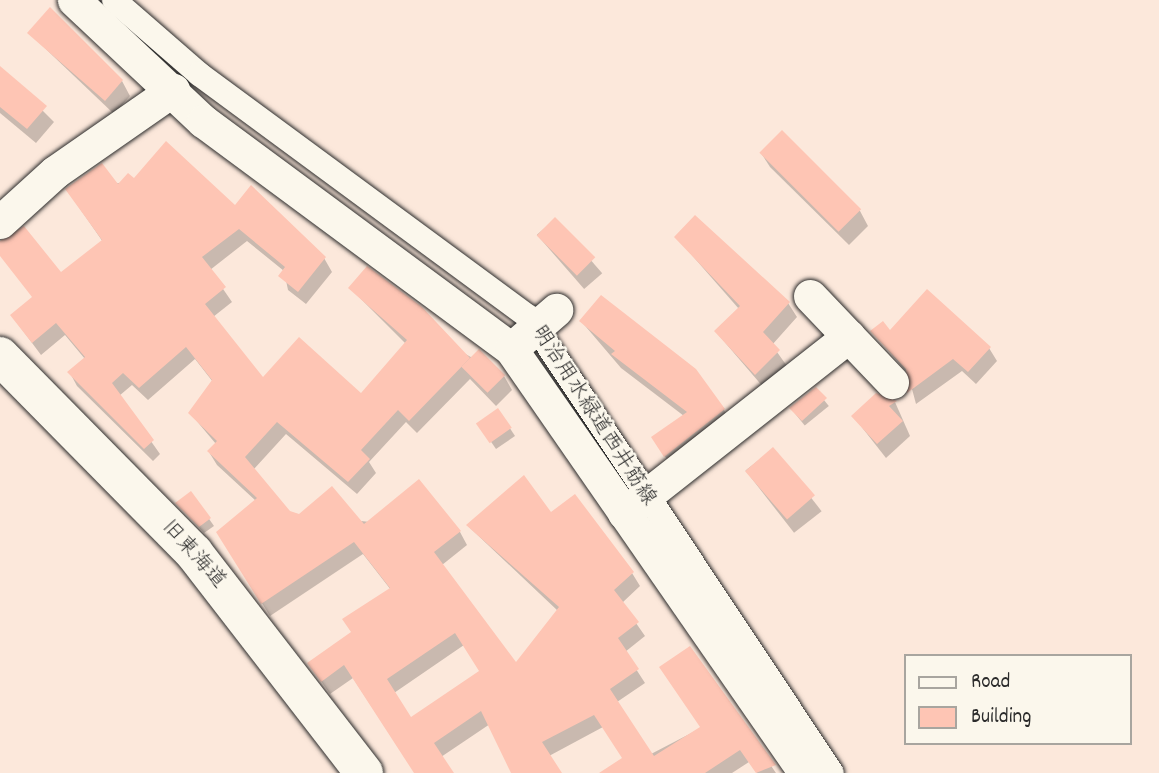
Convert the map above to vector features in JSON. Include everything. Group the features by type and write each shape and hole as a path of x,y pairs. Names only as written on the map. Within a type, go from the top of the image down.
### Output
{"street":[{"path":"74,0 203,121 535,330 634,505 805,773"},
{"name":"明治用水緑道西井筋線","path":"114,0 157,41 529,317 535,330"},
{"path":"0,222 55,172 173,90"},
{"path":"810,296 892,382"},
{"path":"634,505 849,336"},
{"name":"旧東海道","path":"0,356 194,553 364,773"},
{"name":"明治用水緑道西井筋線","path":"634,505 783,692 832,773"}],"building":[{"path":"50,7 123,80 105,101 27,33"},
{"path":"0,66 47,106 27,129 0,107"},
{"path":"782,130 861,209 839,232 759,153"},
{"path":"166,141 235,205 251,185 326,257 298,292 278,276 285,267 239,229 202,257 226,287 205,304 263,377 299,337 361,393 407,340 348,288 367,266 422,307 470,358 409,421 398,410 361,450 370,459 348,482 277,422 245,457 290,511 299,514 332,486 364,524 419,479 461,531 434,552 516,662 559,607 466,525 524,475 551,512 575,494 634,572 614,590 639,622 618,638 639,669 610,689 654,756 700,727 659,667 690,646 776,765 756,773 740,750 705,773 599,773 622,758 594,715 542,742 562,773 511,773 481,711 434,743 454,773 414,773 344,665 321,682 307,663 351,632 342,619 390,588 354,542 261,604 216,532 257,498 207,451 217,441 188,413 212,380 186,347 139,388 123,373 112,383 154,440 144,449 67,372 85,357 56,323 32,343 10,315 32,297 0,256 0,241 24,226 61,272 102,240 65,189 102,163 118,184 128,173 134,178","holes":["455,633 479,671 411,717 387,679"]},
{"path":"695,215 790,302 763,332 780,350 755,375 714,331 740,306 674,237"},
{"path":"555,217 595,257 577,276 537,235"},
{"path":"927,289 991,347 968,372 953,359 907,393 906,369 870,331 883,321 890,330"},
{"path":"601,295 696,369 725,409 664,457 651,437 687,412 611,354 615,351 579,321"},
{"path":"479,349 505,375 487,393 461,367"},
{"path":"816,387 827,398 802,421 789,408"},
{"path":"876,393 897,401 889,406 903,421 877,444 851,416"},
{"path":"498,408 512,428 490,443 476,423"},
{"path":"773,447 815,495 787,520 745,471"},
{"path":"191,491 211,518 199,527 175,503"}]}
